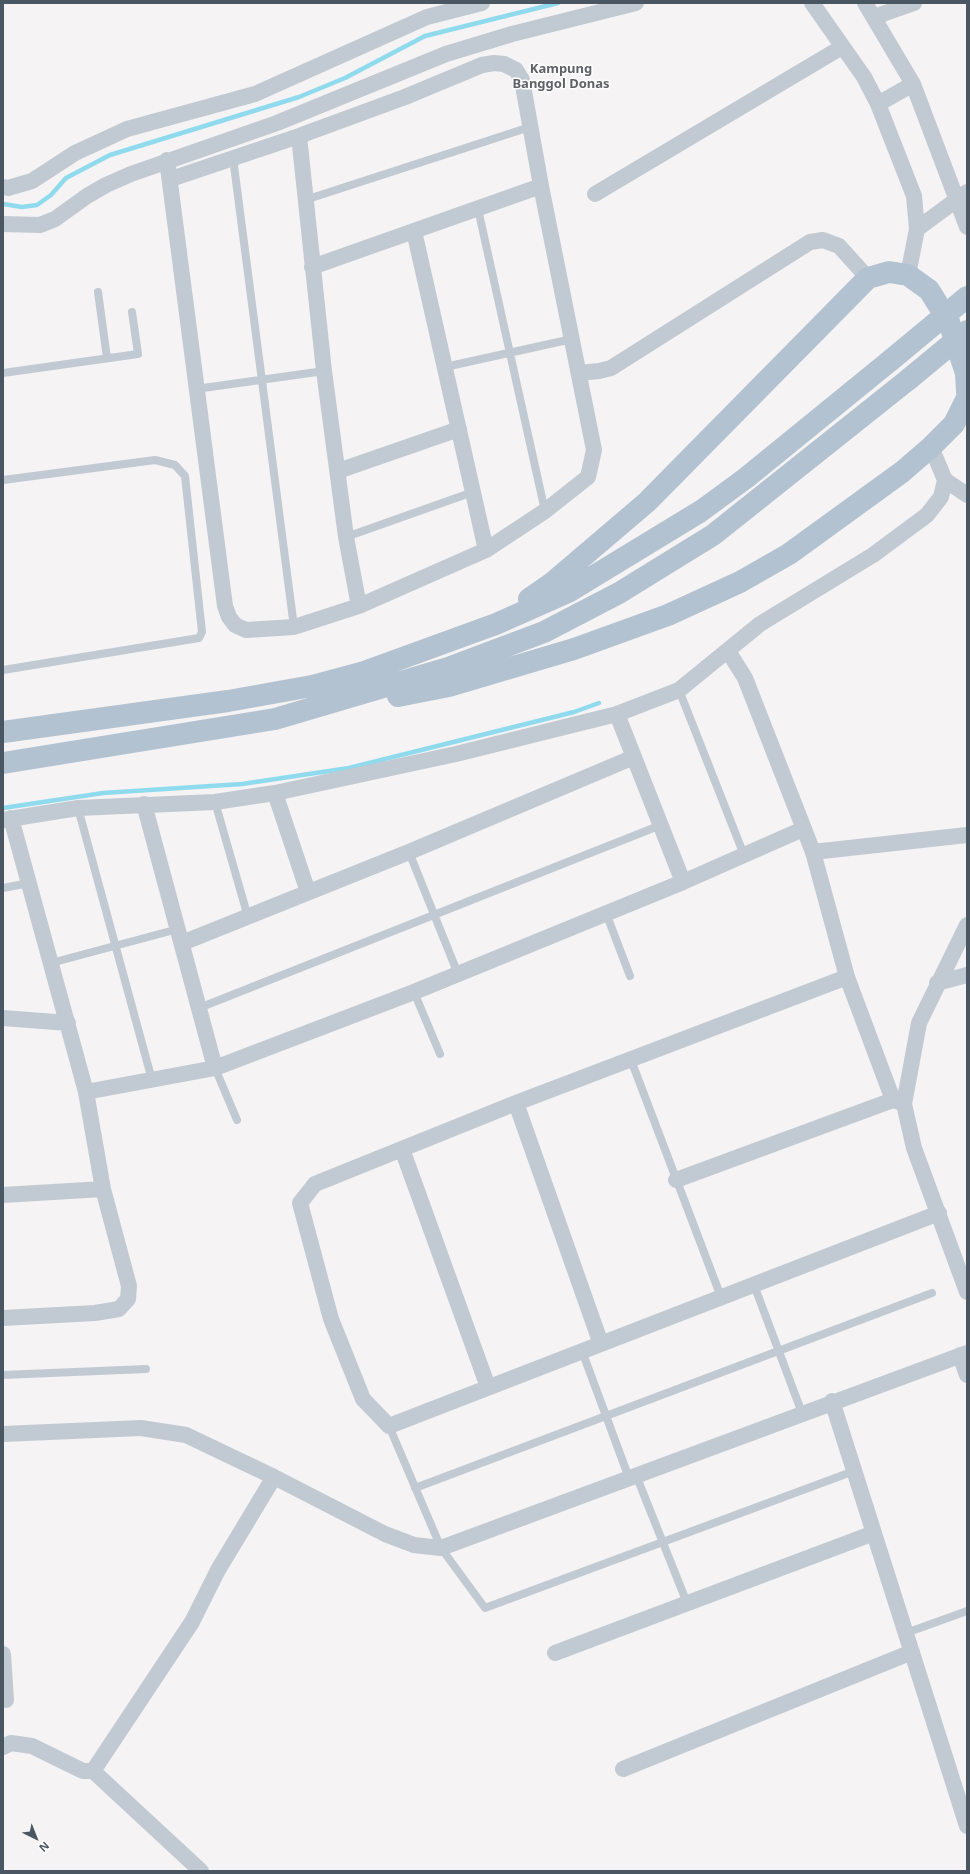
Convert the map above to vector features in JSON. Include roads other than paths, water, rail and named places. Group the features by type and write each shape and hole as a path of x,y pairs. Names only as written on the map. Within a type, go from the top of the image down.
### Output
{"main road":[{"path":"496,624 552,583 647,502 868,278 890,272 908,275 929,290 949,322 966,373 967,392"},
{"path":"3,732 228,701 312,686 364,672 496,624 568,592 701,511 746,478 967,297"},
{"path":"275,720 448,668 522,641 594,607 719,530 967,331"},
{"path":"3,763 275,720 449,686 574,649 668,615 740,582 789,554 902,472 932,447 954,424 967,398"}],"street":[{"path":"3,187 8,188 32,181 75,153 128,129 255,94 427,17 482,3"},
{"path":"3,224 40,225 55,219 87,196 106,185 167,160 277,123 425,62 469,46 636,3"},
{"path":"812,3 864,77 878,104 914,196 917,229 908,275"},
{"path":"865,3 913,84 967,227"},
{"path":"874,17 914,3"},
{"path":"595,194 842,47"},
{"path":"167,160 171,179 196,389 225,606 229,617 235,625 246,630 294,627 359,606 486,550 545,512 588,477 594,450 540,186 522,80 516,70 504,64 494,63 482,65 405,97 299,136 171,179"},
{"path":"878,104 913,84"},
{"path":"299,136 324,371 346,537 359,606"},
{"path":"312,267 540,186"},
{"path":"917,229 957,199"},
{"path":"414,231 486,550"},
{"path":"579,373 611,368 810,242 823,240 839,246 868,278"},
{"path":"338,471 459,429"},
{"path":"932,447 945,480 967,495"},
{"path":"3,1318 95,1313 119,1310 128,1299 129,1286 104,1189 86,1092 68,1023 29,883 7,819 78,808 215,802 275,793 456,754 617,714 679,690 760,624 873,555 927,516 941,497 945,480"},
{"path":"728,651 744,678 813,852 847,977 899,1102 914,1148 967,1292"},
{"path":"617,714 683,882"},
{"path":"180,936 248,917 409,852 634,757"},
{"path":"275,793 308,892"},
{"path":"144,804 215,1068"},
{"path":"86,1092 215,1068 414,992 683,882 803,829"},
{"path":"813,852 967,835"},
{"path":"899,1102 919,1023 937,983 967,925"},
{"path":"937,983 967,975"},
{"path":"847,977 516,1103 315,1184 300,1203 331,1319 363,1399 388,1426 939,1214"},
{"path":"3,1018 68,1023"},
{"path":"676,1180 899,1102"},
{"path":"516,1103 600,1344"},
{"path":"402,1149 488,1387"},
{"path":"3,1195 104,1189"},
{"path":"3,1434 141,1428 186,1436 274,1477 386,1534 414,1545 441,1548 964,1354 967,1375"},
{"path":"832,1402 967,1826"},
{"path":"93,1771 192,1622 218,1570 274,1477"},
{"path":"555,1653 874,1533"},
{"path":"623,1769 912,1652"},
{"path":"3,1654 6,1700"},
{"path":"3,1747 11,1742 32,1746 83,1771 93,1771 200,1871"}],"lane":[{"path":"305,200 530,127"},
{"path":"233,158 294,627"},
{"path":"478,208 545,512"},
{"path":"98,292 107,358"},
{"path":"3,373 138,354 132,312"},
{"path":"445,367 572,339"},
{"path":"196,389 262,381 324,371"},
{"path":"3,480 155,460 175,465 185,476 202,632 199,638 3,670"},
{"path":"346,537 473,492"},
{"path":"679,690 744,855"},
{"path":"215,802 248,917"},
{"path":"78,808 152,1080"},
{"path":"199,1008 661,825"},
{"path":"409,852 458,974"},
{"path":"3,888 29,883"},
{"path":"606,913 630,976"},
{"path":"51,963 115,946 180,936"},
{"path":"414,992 440,1054"},
{"path":"631,1060 721,1297"},
{"path":"215,1068 237,1120"},
{"path":"754,1285 802,1413"},
{"path":"415,1488 932,1293"},
{"path":"582,1352 606,1416 663,1542 687,1603"},
{"path":"3,1375 146,1368"},
{"path":"388,1426 441,1548 485,1608 854,1471"},
{"path":"906,1633 967,1611"}],"waterway":[{"path":"3,204 22,207 37,205 51,195 66,178 110,155 299,97 345,78 425,36 558,3"},
{"path":"3,808 103,793 242,784 349,768 574,712 599,703"}],"district":[{"name":"Kampung Banggol Donas","path":"561,76"}]}
